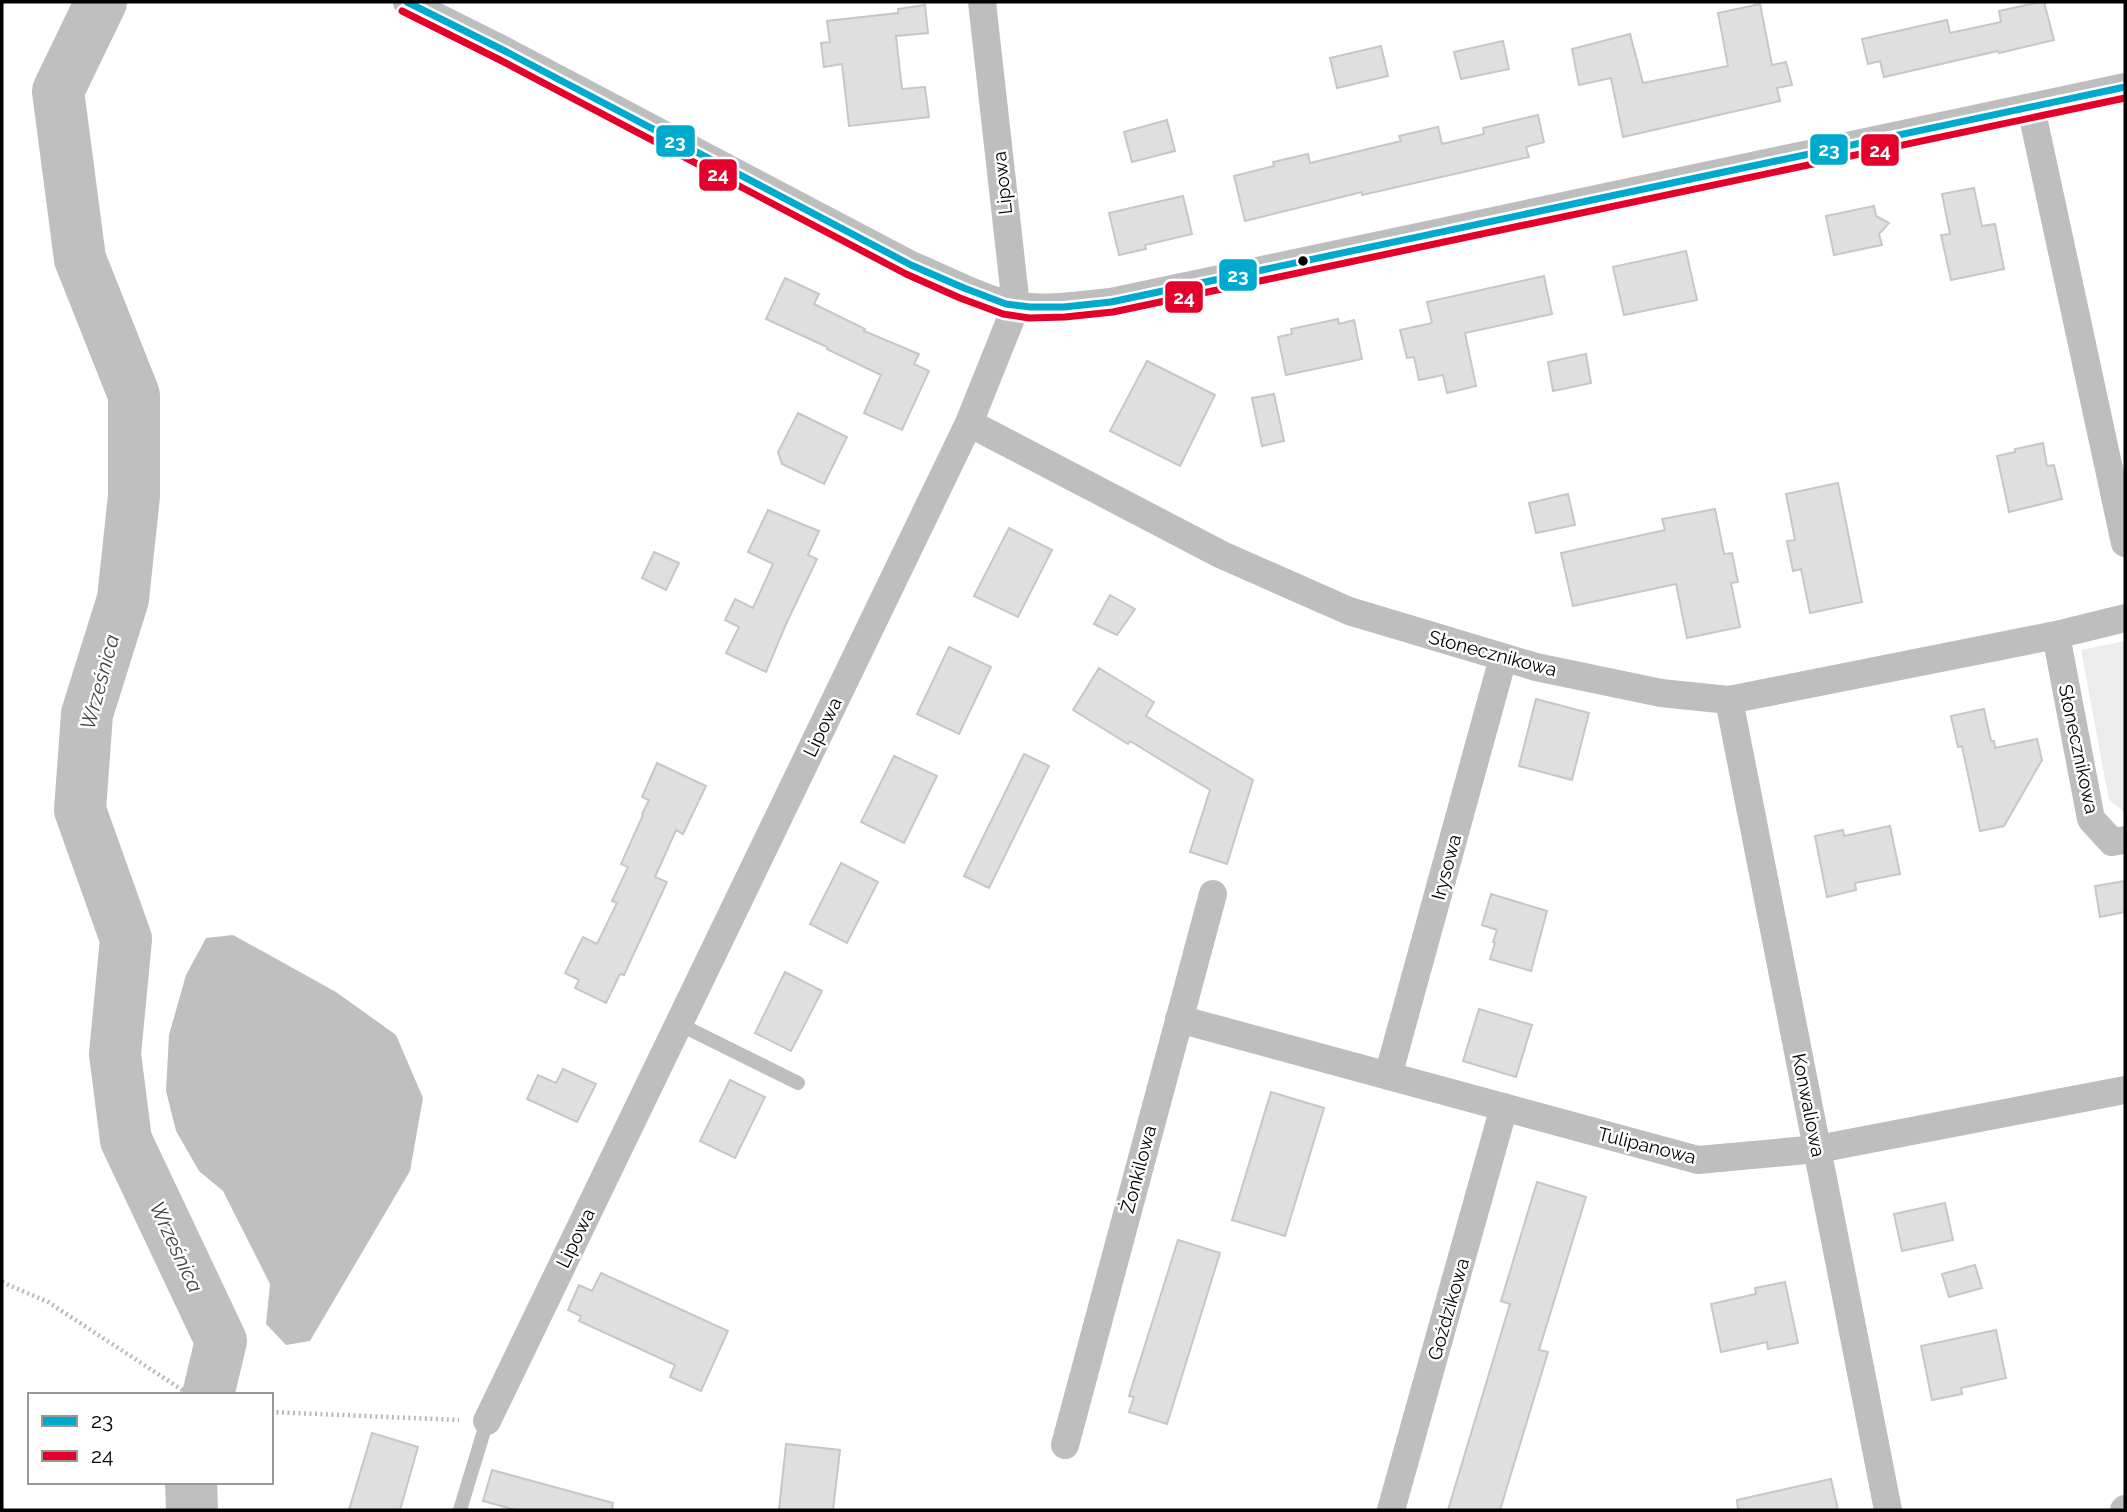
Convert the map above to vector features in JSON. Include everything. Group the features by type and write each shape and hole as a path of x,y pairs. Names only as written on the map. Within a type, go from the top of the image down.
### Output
{"street":[{"path":"408,2 911,265 976,293 1016,306 1057,308 1111,302 2125,87"},
{"name":"Lipowa","path":"487,1421 969,423 1016,306 982,2"},
{"path":"2031,108 2125,543"},
{"name":"Słonecznikowa","path":"969,423 1222,555 1349,611 1536,667 1661,693 1729,700 2056,635 2125,618"},
{"name":"Słonecznikowa","path":"2056,635 2091,819 2112,842 2125,840"},
{"name":"Irysowa","path":"1388,1076 1503,658"},
{"name":"Konwaliowa","path":"1729,700 1888,1510"},
{"name":"Żonkilowa","path":"1065,1445 1213,894"},
{"name":"Tulipanowa","path":"1179,1019 1698,1160 1818,1149 2125,1090"},
{"name":"Goździkowa","path":"1391,1510 1504,1107"}],"lane":[{"path":"678,1024 798,1083"},
{"path":"460,1510 487,1421"}],"path":[{"path":"2,1282 48,1302 187,1393"},
{"path":"273,1412 487,1421"}],"shaded area":[{"path":"2125,641 2125,813 2109,800 2081,650"},
{"path":"233,935 336,992 396,1035 423,1098 410,1171 310,1341 286,1345 266,1324 270,1284 223,1191 199,1171 176,1131 166,1091 169,1035 186,975 206,938"}],"building":[{"path":"2044,2 2054,40 1884,77 1880,61 1868,64 1862,39 1947,20 1950,33 2001,22 1999,11"},
{"path":"1760,4 1772,65 1786,62 1792,85 1777,88 1780,101 1623,137 1611,78 1579,85 1572,49 1630,34 1643,83 1728,66 1718,13"},
{"path":"925,5 928,33 896,36 902,89 925,87 929,117 849,126 842,64 824,67 821,43 830,42 827,21 898,13 898,9"},
{"path":"1503,41 1509,69 1461,79 1454,52"},
{"path":"1381,46 1388,76 1337,88 1330,58"},
{"path":"1538,115 1544,142 1526,147 1529,157 1362,195 1362,192 1245,221 1234,176 1274,166 1273,162 1308,154 1310,163 1401,141 1399,136 1438,127 1442,144 1484,134 1483,128"},
{"path":"1167,120 1175,151 1132,162 1124,132"},
{"path":"1974,188 1982,226 1995,224 2004,269 1951,280 1941,235 1950,234 1942,194"},
{"path":"1183,196 1192,234 1145,245 1146,249 1119,255 1109,213"},
{"path":"1874,206 1876,216 1889,223 1879,234 1882,245 1834,255 1826,216"},
{"path":"1686,251 1697,300 1624,315 1613,267"},
{"path":"1544,276 1552,314 1465,333 1476,386 1447,393 1443,375 1419,380 1414,357 1407,358 1400,330 1432,323 1427,302"},
{"path":"785,278 819,294 814,304 865,329 864,331 919,354 914,364 929,371 902,430 864,413 881,375 766,319"},
{"path":"1338,319 1339,324 1354,320 1362,359 1286,375 1278,337 1292,334 1291,329"},
{"path":"1586,354 1591,383 1553,391 1548,362"},
{"path":"1147,361 1215,395 1180,466 1110,431"},
{"path":"1274,394 1284,441 1262,446 1252,398"},
{"path":"798,413 847,437 824,484 782,464 778,452"},
{"path":"2043,443 2047,466 2054,465 2062,499 2009,512 1997,456"},
{"path":"1838,483 1862,602 1810,613 1801,569 1793,571 1787,541 1795,540 1786,494"},
{"path":"1568,494 1575,525 1536,533 1529,503"},
{"path":"1715,509 1724,554 1732,553 1738,582 1731,583 1740,627 1687,638 1676,584 1573,606 1561,553 1665,530 1662,519"},
{"path":"768,510 819,531 808,555 817,559 766,672 726,653 739,627 725,620 735,599 753,608 773,564 748,552"},
{"path":"1009,528 1052,550 1018,617 974,596"},
{"path":"654,552 679,563 666,590 642,578"},
{"path":"1110,595 1135,609 1117,635 1094,624"},
{"path":"949,647 991,667 959,734 917,714"},
{"path":"1099,668 1154,702 1146,716 1253,780 1227,864 1190,852 1210,790 1073,710"},
{"path":"1536,699 1589,713 1572,780 1519,766"},
{"path":"1984,709 1995,748 2037,739 2042,760 2004,826 1980,831 1962,746 1958,747 1951,716"},
{"path":"1024,754 1049,766 989,888 964,876"},
{"path":"894,756 937,776 904,843 861,822"},
{"path":"657,763 706,786 683,834 676,830 655,877 667,882 624,975 620,974 606,1003 575,988 579,980 565,973 583,937 597,944 617,903 612,901 628,867 621,864 649,800 642,797"},
{"path":"1890,826 1900,874 1855,883 1856,890 1827,897 1815,836 1843,830 1844,836"},
{"path":"841,863 878,882 847,943 810,924"},
{"path":"2125,881 2125,912 2100,917 2095,886"},
{"path":"1491,894 1547,911 1531,971 1490,959 1497,930 1482,925"},
{"path":"785,972 822,991 791,1051 755,1033"},
{"path":"1479,1009 1532,1025 1516,1077 1463,1061"},
{"path":"563,1069 596,1084 577,1122 527,1099 538,1075 556,1083"},
{"path":"730,1080 765,1097 735,1158 700,1141"},
{"path":"1271,1092 1324,1108 1285,1236 1232,1220"},
{"path":"1537,1182 1586,1197 1539,1350 1548,1352 1500,1510 1448,1510 1510,1304 1501,1301"},
{"path":"1945,1203 1953,1240 1902,1251 1894,1214"},
{"path":"1178,1240 1220,1253 1167,1424 1129,1412 1134,1397 1129,1396"},
{"path":"1975,1265 1982,1288 1949,1297 1942,1274"},
{"path":"601,1273 728,1331 701,1391 670,1377 675,1365 579,1321 581,1316 568,1310 579,1285 592,1291"},
{"path":"1785,1282 1798,1343 1768,1349 1767,1342 1721,1352 1711,1304 1756,1294 1755,1288"},
{"path":"1996,1330 2006,1378 1961,1388 1962,1394 1932,1400 1921,1346"},
{"path":"372,1433 418,1447 400,1510 349,1510"},
{"path":"786,1444 840,1450 833,1510 779,1510"},
{"path":"492,1470 613,1503 612,1510 516,1510 483,1501"},
{"path":"1831,1479 1838,1510 1738,1510 1737,1500"}],"waterway":[{"name":"Wrześnica","path":"101,2 58,91 80,259 134,395 134,496 123,599 87,714 80,810 126,939 115,1054 126,1140 221,1341 208,1393"},
{"name":"Wrześnica","path":"191,1484 192,1510"}],"transit line":[{"name":"23","path":"407,2 911,265 1006,304 1030,307 1111,302 2125,87"},
{"name":"24","path":"402,11 906,274 1003,314 1029,318 1113,312 2125,98"}]}
